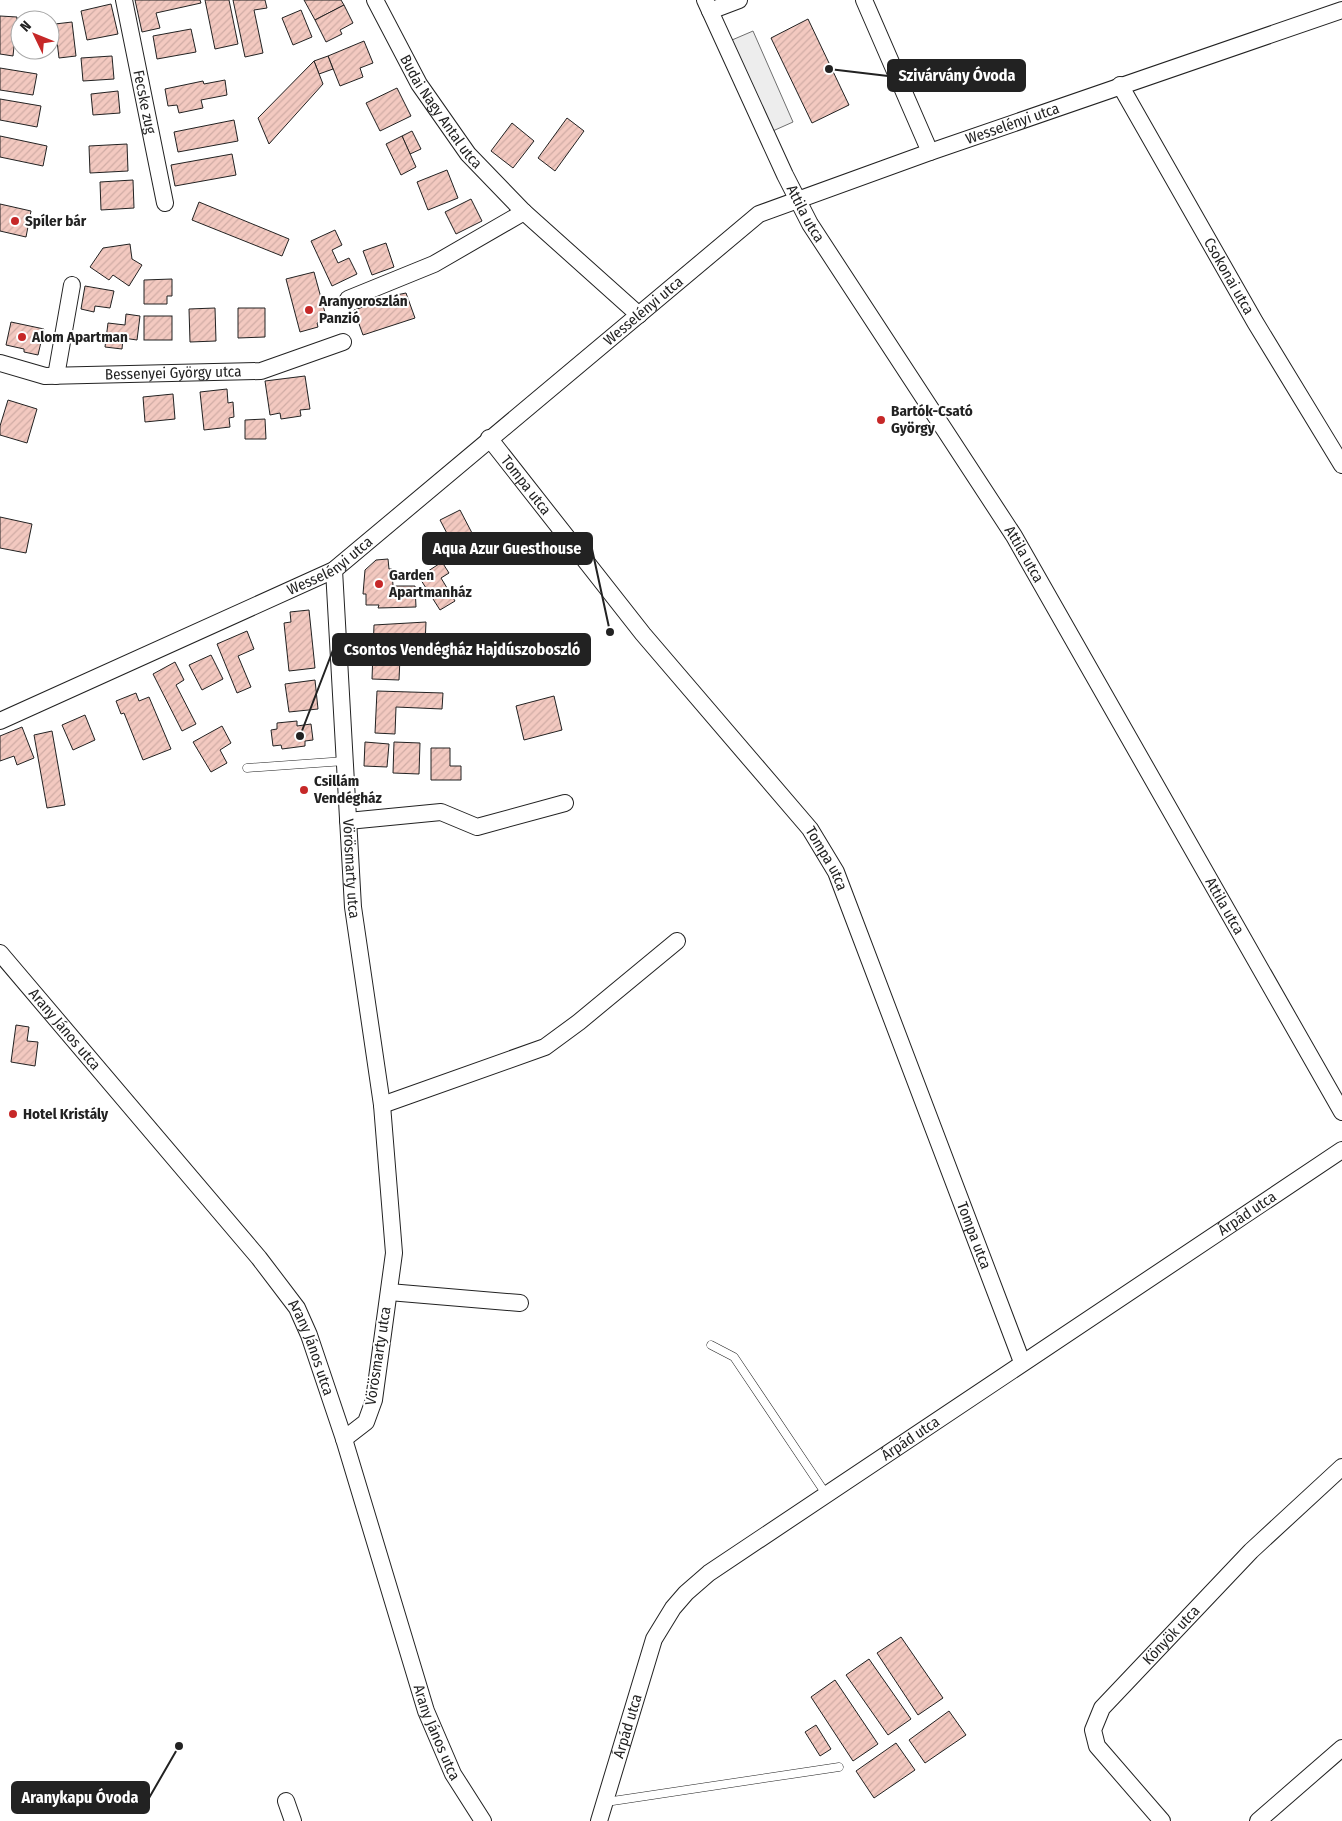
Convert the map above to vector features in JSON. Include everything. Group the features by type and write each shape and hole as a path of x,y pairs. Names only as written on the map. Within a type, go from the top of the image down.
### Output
{"street":[{"name":"Fecske zug","path":"124,0 165,204"},
{"name":"Budai Nagy Antal utca","path":"375,0 419,84 444,123 468,154 524,212 639,314"},
{"path":"708,6 739,0"},
{"path":"864,0 930,152"},
{"name":"Attila utca","path":"708,6 810,224 1014,536 1342,1112"},
{"name":"Wesselényi utca","path":"0,721 334,570 759,214 797,198 1342,10"},
{"name":"Csokonai utca","path":"1120,86 1255,322 1342,465"},
{"path":"348,299 434,264 524,212"},
{"path":"56,376 72,284"},
{"name":"Bessenyei György utca","path":"0,363 45,376 261,371 343,342"},
{"name":"Tompa utca","path":"490,438 643,634 810,830 836,872 857,923 1022,1362"},
{"name":"Vörösmarty utca","path":"334,570 353,907 382,1105 394,1253 374,1400 366,1422 344,1440"},
{"path":"348,821 441,812 477,827 565,803"},
{"path":"382,1105 545,1047 579,1022 677,942"},
{"path":"0,976 3,956"},
{"name":"Arany János utca","path":"3,956 280,1283 297,1308 309,1334 344,1440 434,1732 466,1798 483,1821"},
{"name":"Árpád utca","path":"600,1821 654,1639 673,1608 686,1593 709,1573 1022,1362 1342,1150"},
{"name":"Vörösmarty utca","path":"389,1292 520,1303"},
{"name":"Könyök utca","path":"1162,1821 1097,1746 1093,1730 1102,1708 1251,1551 1342,1467"},
{"path":"1258,1821 1342,1748"},
{"path":"286,1801 294,1821"}],"lane":[{"path":"247,768 345,762"},
{"path":"711,1345 734,1357 826,1494"},
{"path":"606,1802 839,1767"}],"shaded area":[{"path":"753,31 793,122 766,134 725,43"}],"building":[{"path":"135,0 200,0 201,3 156,13 160,28 142,32"},
{"path":"205,0 229,0 238,44 215,49"},
{"path":"233,0 265,0 267,8 254,10 263,53 245,57"},
{"path":"304,0 341,0 344,5 315,20"},
{"path":"111,4 118,34 87,40 81,11"},
{"path":"344,5 353,23 340,30 342,34 326,42 315,20"},
{"path":"301,10 312,37 293,45 282,18"},
{"path":"0,16 10,17 10,56 0,54"},
{"path":"808,19 849,105 812,123 771,38"},
{"path":"72,22 76,56 60,58 60,23"},
{"path":"191,29 196,52 157,59 153,36"},
{"path":"364,41 373,63 360,68 363,77 340,86 328,56"},
{"path":"112,56 114,79 83,81 81,58"},
{"path":"328,56 333,69 319,74 314,61"},
{"path":"314,61 323,84 269,144 258,118"},
{"path":"0,68 37,74 33,95 0,90"},
{"path":"225,80 227,95 201,100 203,108 179,113 177,105 168,106 165,89 203,81 204,84"},
{"path":"397,88 411,116 380,131 366,103"},
{"path":"118,91 120,113 93,115 91,94"},
{"path":"0,99 41,106 37,127 0,120"},
{"path":"567,118 584,131 555,171 538,158"},
{"path":"234,120 238,141 178,152 174,132"},
{"path":"512,123 534,141 513,168 491,151"},
{"path":"412,131 421,149 410,154 402,136"},
{"path":"0,136 47,146 43,166 0,157"},
{"path":"402,136 416,167 401,175 386,144"},
{"path":"127,144 128,171 90,173 89,146"},
{"path":"232,154 236,175 175,186 171,165"},
{"path":"447,170 458,198 428,210 417,182"},
{"path":"133,180 134,208 101,210 100,182"},
{"path":"471,199 482,221 456,234 445,212"},
{"path":"199,202 289,239 282,256 192,220"},
{"name":"Spíler bár","path":"0,204 31,211 26,237 0,231"},
{"path":"335,230 342,245 332,250 338,263 349,258 357,274 332,286 311,241"},
{"path":"386,243 394,267 372,275 363,251"},
{"path":"130,244 132,259 142,265 129,286 113,275 109,280 90,267 103,248"},
{"path":"314,272 327,320 317,323 318,327 300,332 286,279"},
{"path":"172,279 172,296 167,296 167,304 144,304 144,280"},
{"path":"85,286 114,291 110,308 95,306 94,312 81,309"},
{"path":"406,293 415,318 363,335 354,310 378,302 377,299"},
{"path":"215,308 216,341 190,342 189,309"},
{"path":"238,308 265,308 265,337 238,338"},
{"path":"126,314 140,316 137,340 123,338 122,349 105,347 108,323 125,325"},
{"path":"144,316 172,316 172,340 144,340"},
{"path":"11,322 44,329 38,355 24,352 24,349 6,345"},
{"path":"305,376 310,409 300,410 301,416 281,419 280,413 270,415 265,381"},
{"path":"227,389 228,403 233,402 234,417 229,418 230,427 204,430 200,392"},
{"path":"173,394 175,419 145,422 143,397"},
{"path":"8,400 37,409 27,443 0,435 0,426"},
{"path":"265,419 266,439 245,439 245,420"},
{"path":"460,510 472,533 452,543 440,520"},
{"path":"0,517 32,524 26,553 0,548"},
{"path":"388,559 389,569 392,569 393,586 415,586 416,607 378,608 379,605 366,605 366,594 363,594 365,570 376,560"},
{"path":"442,562 449,573 441,578 455,601 440,610 419,577"},
{"path":"309,610 315,668 289,671 284,623 291,622 290,612"},
{"path":"426,622 425,645 412,644 412,652 408,656 400,658 399,680 372,679 374,625"},
{"path":"247,631 254,649 238,656 251,687 237,693 217,644"},
{"path":"211,655 223,679 202,690 189,665"},
{"path":"175,662 184,680 176,685 196,724 182,731 153,674"},
{"path":"315,680 318,709 289,712 285,684"},
{"path":"377,691 443,693 442,709 396,707 395,734 375,733"},
{"path":"136,693 139,701 149,697 171,749 143,760 124,713 121,714 116,701"},
{"path":"554,696 562,730 524,740 516,706"},
{"path":"85,715 95,740 73,750 62,725"},
{"path":"297,721 297,726 311,724 313,740 305,741 305,746 282,749 281,745 273,746 271,730 277,729 277,723"},
{"path":"222,726 231,743 220,750 227,763 211,772 193,742"},
{"path":"22,727 34,758 17,765 14,756 0,761 0,736"},
{"path":"52,731 65,805 47,808 34,735"},
{"path":"365,742 389,744 387,767 364,766"},
{"path":"394,742 420,743 419,774 393,773"},
{"path":"431,748 450,748 450,766 461,766 461,780 431,780"},
{"path":"16,1025 29,1027 27,1041 38,1042 35,1066 11,1062"},
{"path":"901,1637 943,1698 918,1715 877,1653"},
{"path":"869,1659 911,1719 888,1735 846,1675"},
{"path":"835,1680 878,1744 853,1761 811,1697"},
{"path":"949,1711 966,1735 925,1763 909,1740"},
{"path":"816,1725 831,1749 820,1756 805,1732"},
{"path":"896,1743 915,1770 874,1798 856,1771"}],"place":[{"name":"Szivárvány Óvoda","path":"829,69"},
{"name":"Spíler bár","path":"15,221"},
{"name":"Aranyoroszlán Panzió","path":"309,310"},
{"name":"Alom Apartman","path":"22,337"},
{"name":"Bartók-Csató György","path":"881,420"},
{"name":"Garden Apartmanház","path":"379,584"},
{"name":"Aqua Azur Guesthouse","path":"610,632"},
{"name":"Csontos Vendégház Hajdúszoboszló","path":"300,736"},
{"name":"Csillám Vendégház","path":"304,790"},
{"name":"Hotel Kristály","path":"13,1114"},
{"name":"Aranykapu Óvoda","path":"179,1746"}]}
